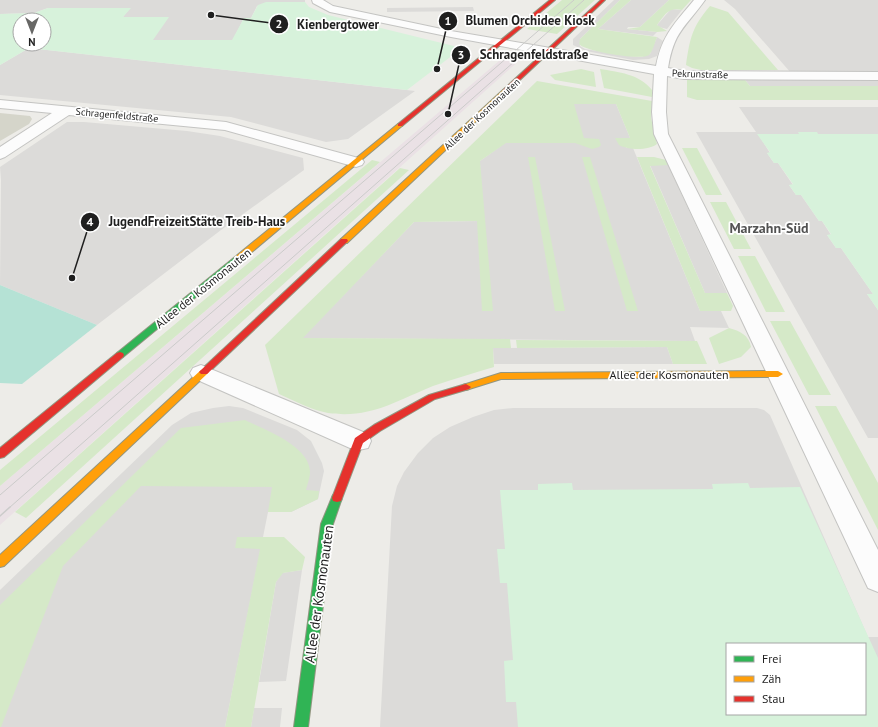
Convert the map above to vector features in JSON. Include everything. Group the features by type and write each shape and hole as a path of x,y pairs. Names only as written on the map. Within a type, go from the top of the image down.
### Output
{"main road":[{"name":"Allee der Kosmonauten","path":"0,454 553,0"},
{"name":"Allee der Kosmonauten","path":"0,562 201,373 394,196 603,0"},
{"name":"Allee der Kosmonauten","path":"301,727 327,524 358,441 377,428 432,397 501,376 778,374"}],"street":[{"name":"Pekrunstraße","path":"318,0 317,1 322,5 330,9 351,14 548,52 684,76 878,76"},
{"path":"700,0 671,37 660,72 659,108 661,134 878,579"},
{"path":"351,14 364,10"},
{"name":"Schragenfeldstraße","path":"0,104 226,126 356,162"},
{"name":"Schragenfeldstraße","path":"0,154 65,111"},
{"path":"201,373 358,441"}],"shaded area":[{"path":"0,0 305,0 305,2 271,2 257,6 251,18 244,18 233,40 152,40 123,17 130,8 48,8 37,12 12,12 12,14 0,14"},
{"path":"614,0 620,0 580,39 580,46 585,49 641,57 650,54 657,37 663,41 657,56 649,59 633,60 586,51 573,45 573,39"},
{"path":"631,0 669,0 640,27 628,27 627,29 657,32 653,36 598,29"},
{"path":"724,0 878,0 878,73 791,73 735,9"},
{"path":"473,7 474,11 387,12 387,8"},
{"path":"671,9 682,10 667,29 659,27 657,25"},
{"path":"52,51 415,91 348,139 326,142 231,117 0,95 0,65 22,52 52,52"},
{"path":"506,55 522,58 0,525 0,486"},
{"path":"745,80 878,80 878,86 750,86"},
{"path":"570,104 616,104 630,138 616,138 627,148 633,148 700,311 721,311 729,328 690,327 695,341 302,338 414,222 481,221 480,161 505,143"},
{"path":"739,107 878,107 878,134 818,134 799,132 799,134 758,134 770,153 767,153 774,163 778,163 793,185 789,185 796,195 801,195 819,221 822,221 831,235 827,235 836,248 841,248 873,294 867,294 878,310 878,438 868,438 696,132 756,132"},
{"path":"0,113 30,116 32,119 29,124 0,141"},
{"path":"67,122 84,122 187,131 220,136 303,158 304,170 221,230 97,325 0,285 0,167"},
{"path":"650,165 668,165 727,293 705,293"},
{"path":"667,347 673,364 494,364 493,348"},
{"path":"229,406 243,408 297,430 311,441 322,463 324,471 318,499 291,512 268,512 225,727 0,727 0,590 172,425 191,413"},
{"path":"513,408 757,408 764,410 770,415 868,637 878,637 878,727 380,727 392,506 397,486 404,472 418,453 433,438 450,427 494,410"},
{"path":"302,570 286,681 259,682 276,582 282,573"},
{"path":"254,708 282,708 280,727 251,727"}],"green space":[{"path":"562,0 595,0 557,34 527,29"},
{"path":"620,0 631,0 598,29 657,37 653,49 649,55 644,57 625,56 591,50 579,44 580,39"},
{"path":"669,0 691,0 682,10 677,9 667,13 657,25 667,31 657,32 627,29 640,27"},
{"path":"266,2 305,2 309,7 328,15 462,48 407,90 52,51 52,12 37,12 48,8 131,8 123,17 169,17 153,40 232,40 244,18 251,18 258,5"},
{"path":"710,6 728,12 778,70 701,70 686,65 693,33 699,20"},
{"path":"0,14 12,14 12,52 22,52 0,65"},
{"path":"581,69 594,72 596,87 555,80 550,75"},
{"path":"600,69 614,71 641,80 652,90 652,97 604,88"},
{"path":"687,80 745,80 750,86 878,86 878,100 697,100 687,97"},
{"path":"537,81 652,101 651,118 657,144 643,149 627,148 619,145 615,138 630,138 616,104 574,104 584,138 599,139 601,145 599,147 592,149 575,143 506,143 480,161 493,311 482,311 477,221 414,222 303,338 510,339 511,348 493,348 494,367 433,386 395,403 370,411 343,414 322,412 309,408 279,394 265,345"},
{"path":"798,132 817,132 818,134 878,134 878,310 867,294 873,294 841,248 836,248 827,235 831,234 822,221 819,221 801,195 796,195 789,185 793,184 778,163 774,163 767,153 770,152 757,134 799,134"},
{"path":"682,148 697,148 722,195 706,195"},
{"path":"528,157 535,157 565,311 555,311"},
{"path":"582,157 590,157 638,311 627,311"},
{"path":"637,157 654,157 666,160 668,165 650,166 705,293 727,293 733,306 731,311 700,311"},
{"path":"372,160 380,162 0,486 0,470"},
{"path":"400,168 409,170 26,518 15,512"},
{"path":"710,202 726,202 751,249 734,249"},
{"path":"738,256 755,256 785,312 766,312"},
{"path":"0,285 97,325 22,384 0,383"},
{"path":"770,321 790,321 831,395 809,395"},
{"path":"729,328 743,334 748,339 751,347 741,357 719,364 709,338"},
{"path":"516,340 697,341 707,364 673,364 667,347 517,348"},
{"path":"815,406 836,406 878,483 878,530"},
{"path":"245,420 285,440 303,454 308,463 310,472 306,490 319,491 318,499 291,512 268,512 272,487 141,486 63,566 0,727 0,605 181,428"},
{"path":"572,483 573,490 713,489 712,484 748,483 750,488 800,487 878,658 878,727 518,727 516,702 506,702 504,661 513,660 507,583 500,583 497,549 505,549 500,490 538,490 538,484"},
{"path":"237,537 284,537 305,557 302,570 283,573 276,582 251,727 225,727 260,549 235,548"}],"tram line":[{"path":"0,495 574,0"},
{"path":"9,508 584,0"},
{"path":"0,516 10,507"}],"traffic: fast":[{"path":"120,355 238,259"},
{"path":"301,727 327,524 337,498"}],"traffic: slow":[{"path":"344,241 505,91"},
{"path":"238,259 400,125"},
{"path":"0,562 204,372"},
{"path":"466,387 501,376 778,374"}],"traffic: jam":[{"path":"400,125 553,0"},
{"path":"505,91 603,0"},
{"path":"204,372 344,241"},
{"path":"0,454 120,355"},
{"path":"337,498 359,441 377,428 432,397 466,387"}],"place":[{"name":"Kienbergtower","path":"211,15"},
{"name":"Blumen Orchidee Kiosk","path":"437,69"},
{"name":"Schragenfeldstraße","path":"448,114"},
{"name":"JugendFreizeitStätte Treib-Haus","path":"72,278"}],"district":[{"name":"Marzahn-Süd","path":"769,228"}]}
